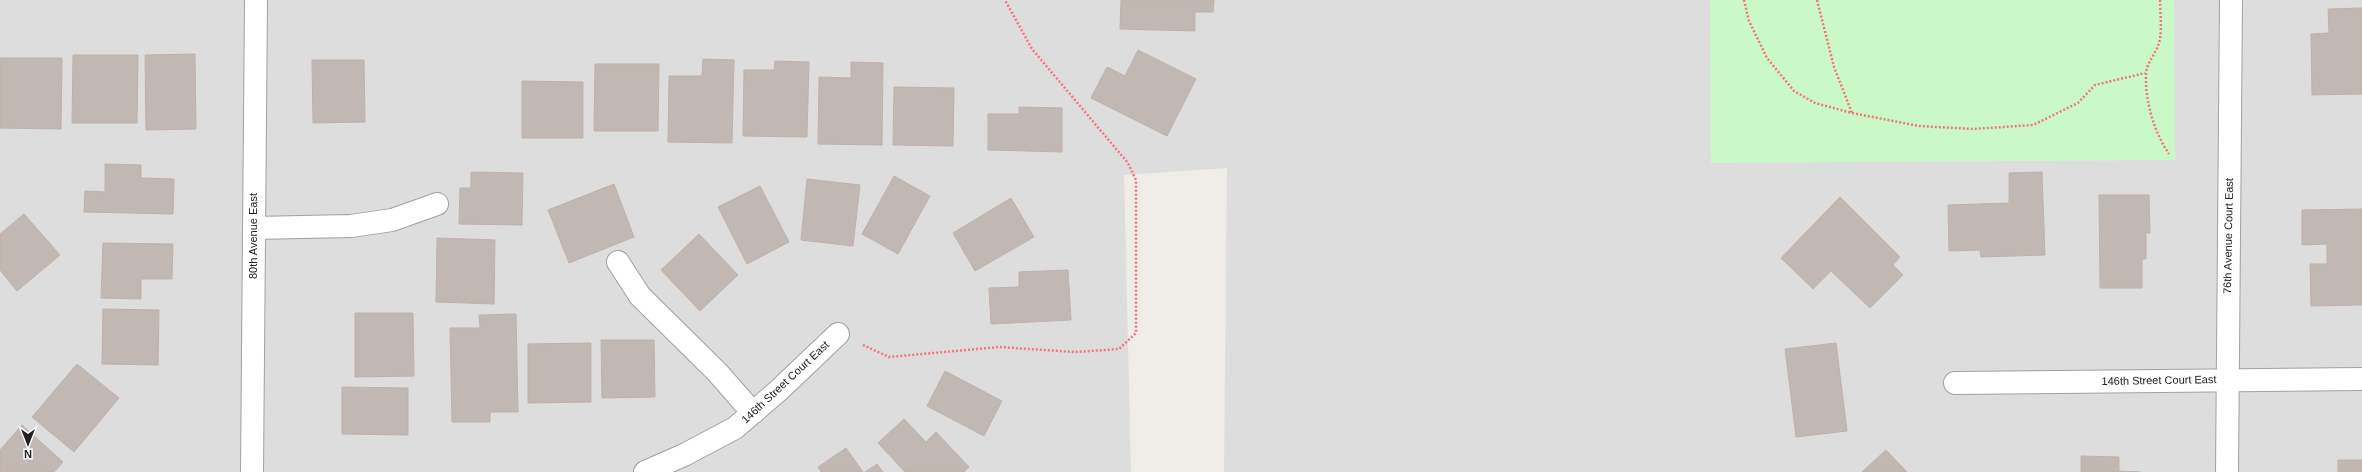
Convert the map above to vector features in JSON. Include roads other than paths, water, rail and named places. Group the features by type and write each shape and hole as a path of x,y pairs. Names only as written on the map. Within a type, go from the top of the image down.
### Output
{"street":[{"name":"80th Avenue East","path":"252,472 256,0"},
{"name":"76th Avenue Court East","path":"2227,472 2226,379 2231,0"},
{"path":"254,228 350,226 392,220 437,204"},
{"path":"618,262 640,296 712,367 753,413"},
{"name":"146th Street Court East","path":"645,472 684,455 736,428 838,334"},
{"name":"146th Street Court East","path":"1955,383 2226,379 2362,379"}]}
